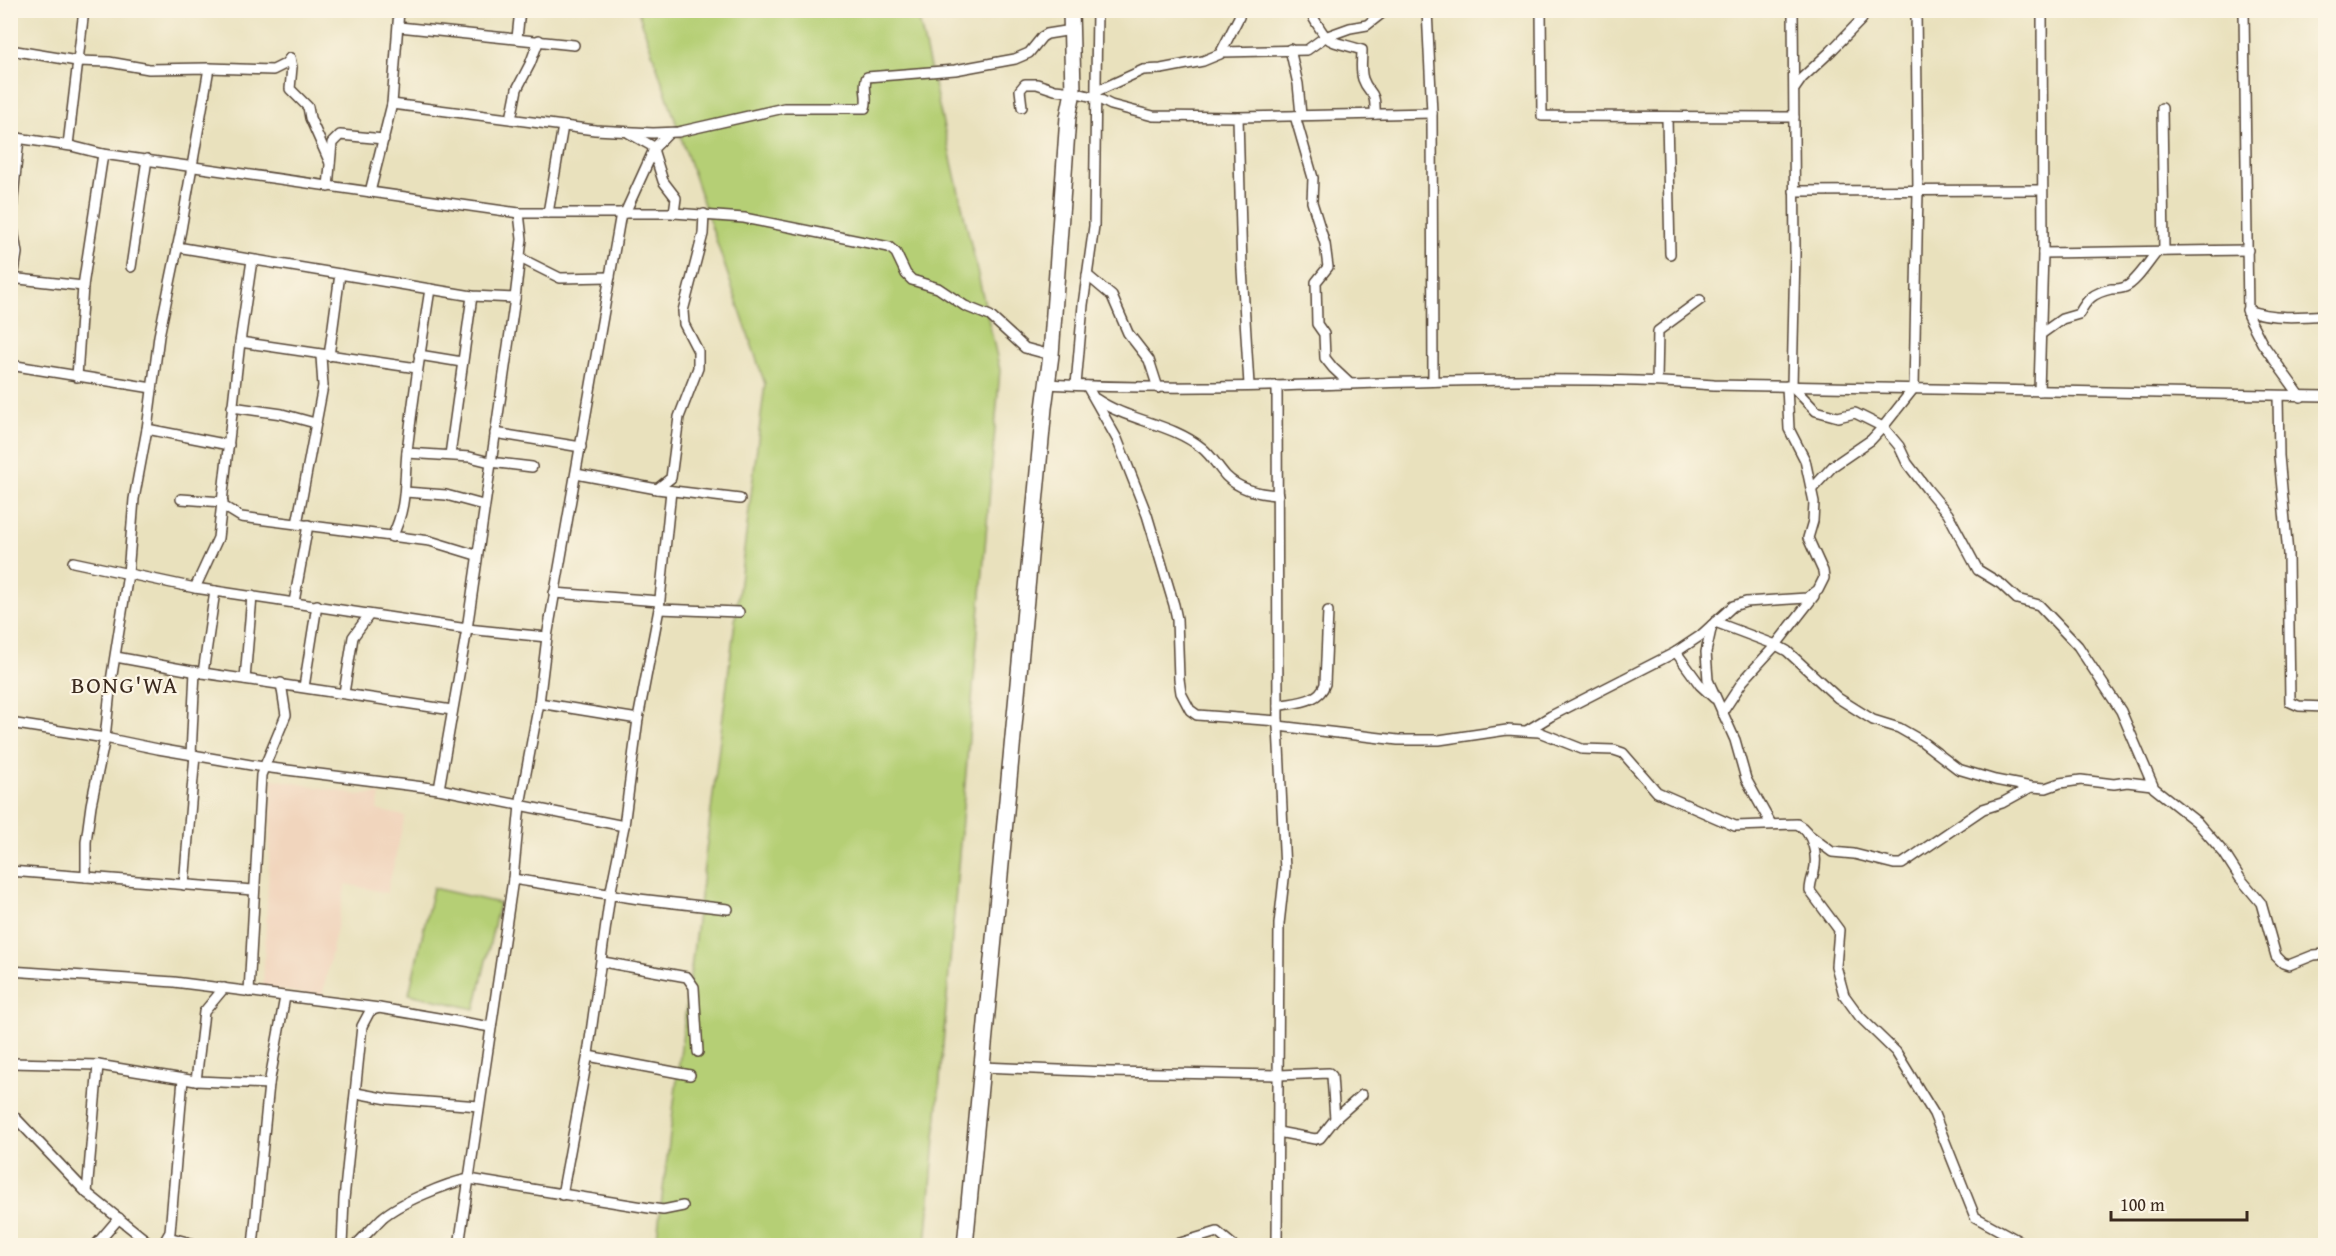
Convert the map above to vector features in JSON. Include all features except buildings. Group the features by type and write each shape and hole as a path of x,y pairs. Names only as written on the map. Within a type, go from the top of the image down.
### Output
{"highway":[{"path":"965,1245 1046,384 1051,355 1068,117 1073,92 1071,10"}],"street":[{"path":"68,145 84,10"},
{"path":"370,192 392,104 399,10"},
{"path":"517,38 520,10"},
{"path":"1076,385 1086,275 1094,226 1097,10"},
{"path":"1223,52 1240,10"},
{"path":"1309,10 1324,37 1334,43 1362,50 1362,75 1375,97 1375,114"},
{"path":"1097,95 1143,69 1158,69 1203,61 1223,52 1307,50 1324,37 1350,28 1366,26 1386,10"},
{"path":"1427,10 1432,112 1433,381"},
{"path":"1541,10 1542,116 1794,117"},
{"path":"1722,713 1743,681 1776,645 1815,594 1824,578 1808,538 1814,511 1812,490 1803,452 1788,429 1795,254 1793,10"},
{"path":"1812,490 1833,466 1871,440 1883,428 1914,388 1918,191 1916,10"},
{"path":"2039,391 2043,253 2042,10"},
{"path":"2244,10 2247,310 2250,322 2262,343 2301,397"},
{"path":"1794,89 1802,78 1862,19"},
{"path":"399,27 574,45"},
{"path":"392,104 564,126 669,133 753,117 784,108 865,108 867,77 955,70 1015,58 1029,53 1047,34 1072,30"},
{"path":"511,119 517,89 539,40"},
{"path":"1290,49 1298,84 1298,116 1313,178 1312,202 1325,244 1328,267 1316,282 1317,324 1324,334 1325,358 1349,383"},
{"path":"10,50 77,61 109,62 149,69 273,70 285,64 290,58 292,67 290,89 308,107 310,118 330,163"},
{"path":"86,878 86,842 105,738 111,681 128,574 134,499 147,429 159,336 209,68"},
{"path":"1022,107 1019,93 1025,84 1033,83 1055,90 1097,95 1111,105 1150,115 1238,117 1432,112"},
{"path":"2041,334 2062,319 2079,314 2085,301 2093,296 2103,291 2126,287 2161,251 2162,108"},
{"path":"1238,117 1242,268 1249,385"},
{"path":"1667,118 1670,254"},
{"path":"548,213 564,126"},
{"path":"625,131 647,142 654,149 663,181 676,198 674,213"},
{"path":"459,1245 513,879 520,805 554,593 610,277 623,213 654,149 669,133"},
{"path":"328,187 332,143 340,135 384,139"},
{"path":"83,286 11,278 17,253 11,218 15,138 68,145 103,154 519,213 674,213 768,221 794,229 889,248 896,253 906,274 912,280 938,288 960,303 990,315 1025,348 1051,355"},
{"path":"77,377 83,286 103,154"},
{"path":"131,267 147,159"},
{"path":"1794,191 2041,190"},
{"path":"439,789 466,628 520,258 522,231 519,213"},
{"path":"657,489 671,478 680,417 698,368 698,351 684,324 683,311 703,234 704,214"},
{"path":"177,247 472,296 514,298"},
{"path":"2043,253 2248,250"},
{"path":"520,258 560,278 610,277"},
{"path":"195,588 214,550 223,504 232,407 252,260"},
{"path":"297,524 323,386 325,356 340,273"},
{"path":"1086,275 1112,296 1128,333 1149,360 1158,388"},
{"path":"392,537 401,519 417,368 430,289"},
{"path":"450,455 472,296"},
{"path":"1657,381 1658,331 1700,300"},
{"path":"2247,310 2268,315 2302,317 2325,315"},
{"path":"240,342 417,368"},
{"path":"419,355 462,362"},
{"path":"10,365 152,388"},
{"path":"1046,384 1158,388 1433,381 1657,381 1714,385 2325,396"},
{"path":"1087,386 1117,439 1138,493 1177,619 1179,679 1185,704 1197,715 1398,740 1439,740 1493,732 1528,730 1549,734 1582,749 1614,750 1623,753 1657,792 1735,826 1797,824 1832,852 1854,854 1894,864 1902,864 1980,811 2002,803 2031,787"},
{"path":"1277,386 1278,724 1285,870 1279,924 1277,1245"},
{"path":"1789,386 1816,411 1838,417 1855,413 1883,428 1899,446 1907,463 1948,514 1974,565 1983,574 2001,584 2017,599 2039,605 2078,646 2121,711 2152,785 2197,822 2256,897 2263,909 2276,956 2289,965 2314,955 2325,954"},
{"path":"2278,396 2279,456 2288,554 2290,702 2299,706 2325,707"},
{"path":"1094,398 1113,410 1180,435 1196,444 1236,484 1258,493 1278,495"},
{"path":"232,407 282,414 315,423"},
{"path":"147,429 229,445"},
{"path":"495,433 581,447"},
{"path":"407,453 450,455 532,467"},
{"path":"576,474 657,489 740,500"},
{"path":"562,1195 588,1056 603,962 610,895 624,826 638,719 659,605 671,490"},
{"path":"405,492 446,495 483,505"},
{"path":"181,499 223,504 241,517 443,544 476,555"},
{"path":"294,602 308,525"},
{"path":"73,562 195,588 317,605 369,615 547,637"},
{"path":"184,885 199,672 215,591"},
{"path":"554,593 739,612"},
{"path":"1528,730 1676,652 1733,606 1746,602 1807,598 1815,594"},
{"path":"245,679 252,596"},
{"path":"304,687 317,605"},
{"path":"1278,706 1316,698 1323,690 1328,611"},
{"path":"344,693 353,637 369,615"},
{"path":"1714,623 1776,645 1795,657 1829,690 1854,709 1873,720 1899,728 1920,740 1954,766 1995,780 2031,787 2046,788 2081,780 2152,785"},
{"path":"1714,623 1706,663 1708,680 1735,740 1746,779 1771,824"},
{"path":"1676,652 1700,685 1715,699"},
{"path":"116,657 199,672 453,710"},
{"path":"249,992 253,890 263,767 286,715 281,683"},
{"path":"538,704 638,719"},
{"path":"10,723 263,767 439,789 624,826"},
{"path":"1809,834 1815,854 1810,891 1839,930 1836,966 1844,995 1860,1017 1896,1052 1934,1114 1975,1217 2028,1245"},
{"path":"10,872 253,890"},
{"path":"513,879 610,895 728,909"},
{"path":"603,962 687,977 694,987 698,1052"},
{"path":"10,970 143,979 224,988 379,1008 491,1028"},
{"path":"196,1081 204,1012 224,988"},
{"path":"253,1245 269,1084 285,997"},
{"path":"342,1245 344,1199 362,1026 370,1011 379,1008"},
{"path":"588,1056 690,1075"},
{"path":"10,1063 98,1065 196,1081 269,1084"},
{"path":"87,1193 93,1144 94,1088 98,1065"},
{"path":"982,1066 1109,1072 1279,1075 1331,1073 1335,1119"},
{"path":"162,1245 168,1237 183,1079"},
{"path":"356,1093 388,1099 479,1106"},
{"path":"1278,1132 1317,1139 1362,1095"},
{"path":"10,1112 87,1193 153,1245"},
{"path":"355,1245 382,1218 393,1211 445,1185 469,1179 656,1209 683,1206"},
{"path":"95,1245 119,1218"},
{"path":"1170,1245 1218,1233 1234,1245"},
{"path":"168,1237 202,1245"}],"shaded area":[{"path":"273,779 359,795 380,794 377,810 405,816 387,893 346,884 322,997 263,987"}],"green space":[{"path":"638,11 917,11 1000,370 926,1245 656,1245 765,384"},
{"path":"433,888 499,903 475,1009 409,994"}],"district":[{"name":"BONG'WA","path":"125,684"}]}
